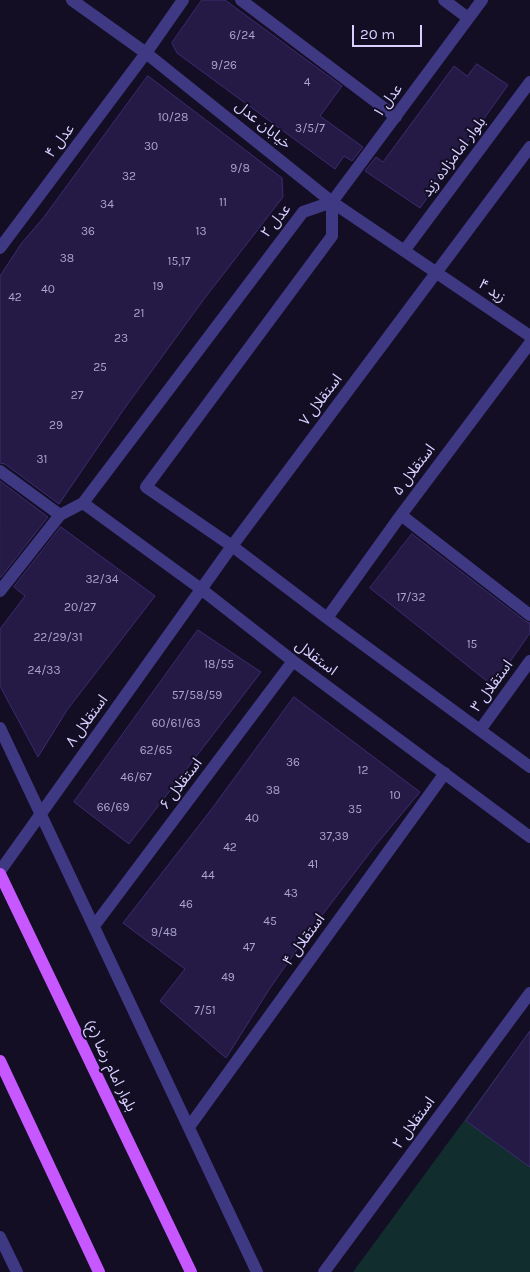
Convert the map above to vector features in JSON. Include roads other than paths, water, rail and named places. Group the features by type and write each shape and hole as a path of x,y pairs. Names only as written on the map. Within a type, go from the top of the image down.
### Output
{"main road":[{"name":"بلوار امام رضا (ع)","path":"0,872 191,1272"},
{"path":"0,1061 99,1272"}],"street":[{"name":"خیابان عدل","path":"72,0 146,53 332,202 435,274"},
{"name":"عدل ۴","path":"0,248 146,53 183,0"},
{"path":"241,0 396,117"},
{"path":"444,0 468,18"},
{"name":"عدل ۱","path":"332,202 482,0"},
{"name":"بلوار امامزاده زید","path":"404,251 530,82"},
{"path":"435,274 530,147"},
{"path":"332,202 332,236 146,487 232,546 530,767"},
{"name":"عدل ۲","path":"84,503 302,212 332,202"},
{"name":"زید ۴","path":"435,274 530,336"},
{"name":"استقلال ۷","path":"201,589 435,274"},
{"name":"استقلال ۵","path":"327,618 401,515 530,343"},
{"path":"0,471 60,515"},
{"path":"0,591 60,515 84,503"},
{"name":"استقلال","path":"84,503 530,837"},
{"path":"401,515 530,615"},
{"name":"استقلال ۸","path":"0,872 201,589"},
{"name":"استقلال ۶","path":"94,926 293,661"},
{"name":"استقلال ۳","path":"480,730 530,661"},
{"path":"0,728 257,1272"},
{"name":"استقلال ۴","path":"189,1126 445,773"},
{"name":"استقلال ۲","path":"324,1272 530,993"},
{"path":"0,1237 17,1272"}]}
